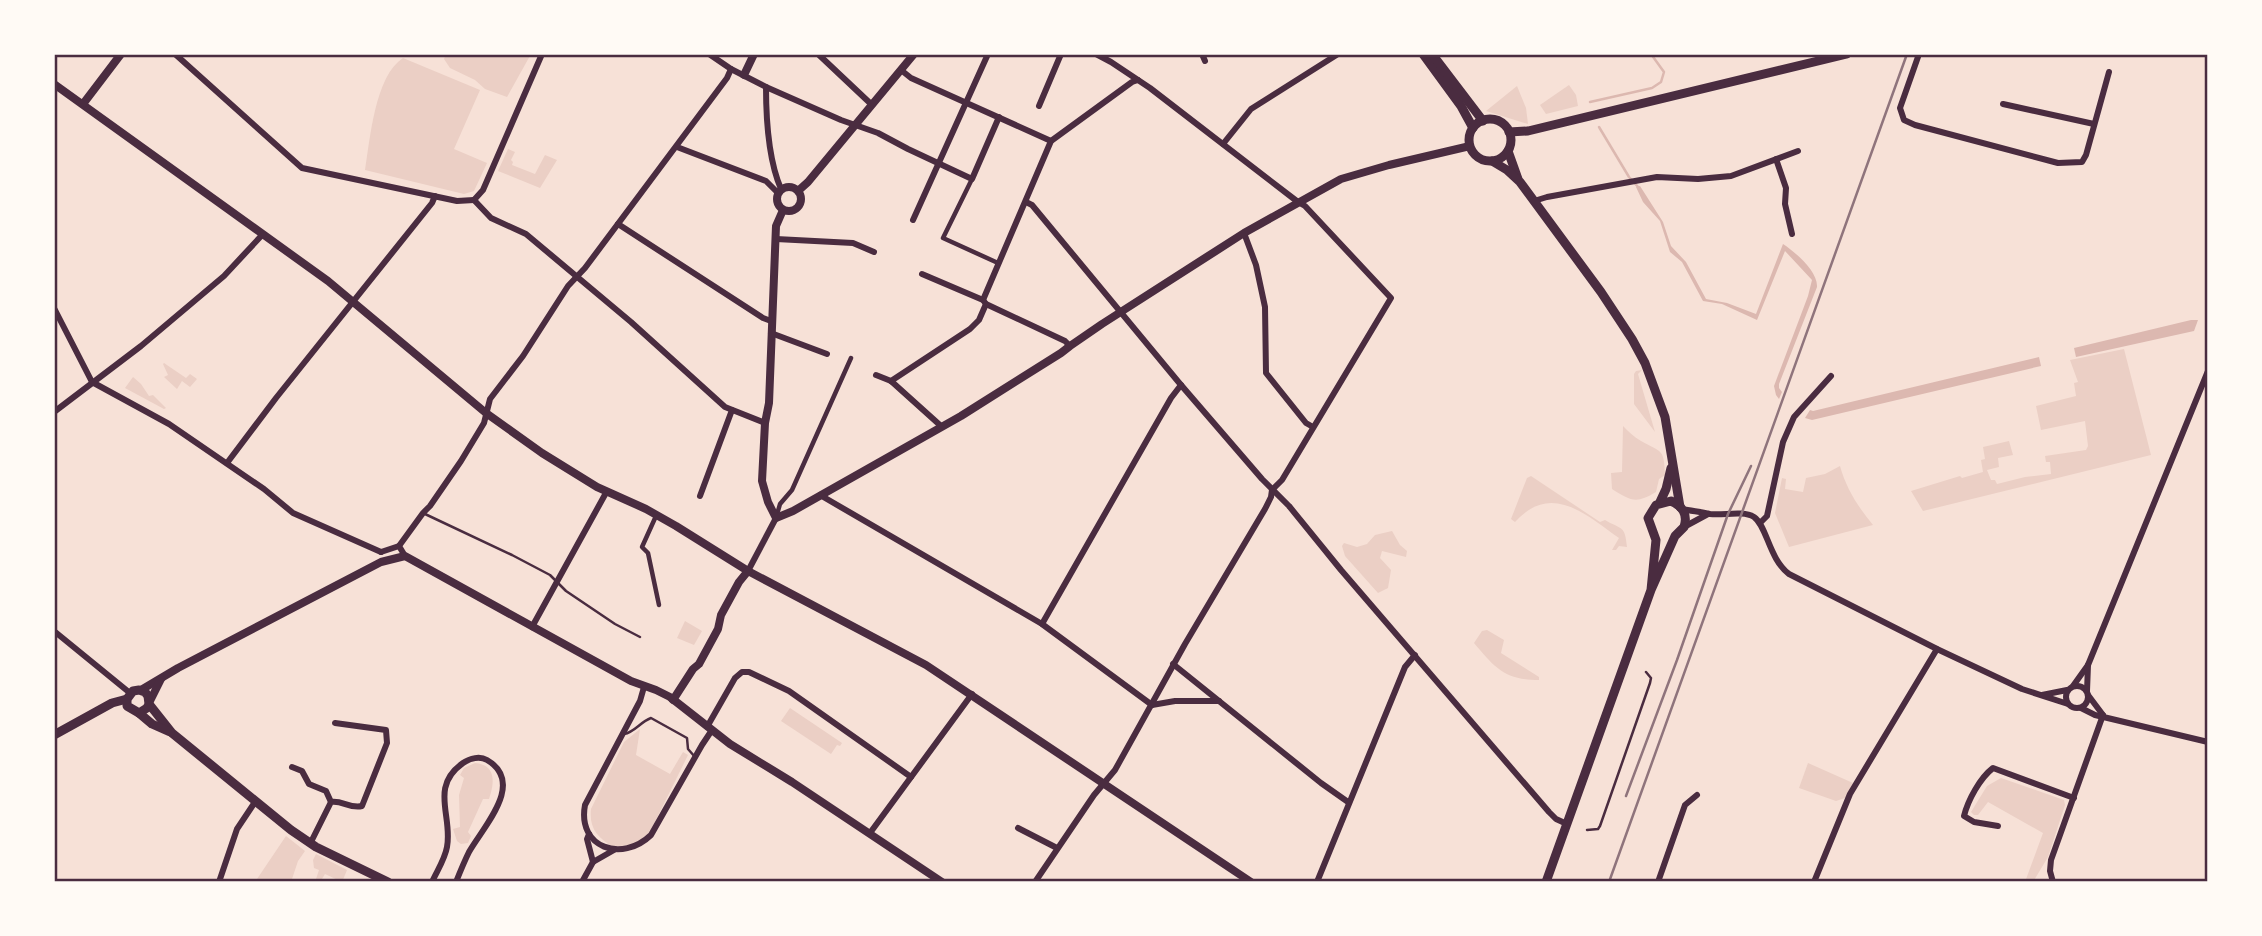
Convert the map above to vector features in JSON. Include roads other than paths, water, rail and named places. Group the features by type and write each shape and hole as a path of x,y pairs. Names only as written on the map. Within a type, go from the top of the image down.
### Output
{"main road":[{"path":"1423,54 1461,106 1473,128"},
{"path":"1432,54 1483,121"},
{"path":"1520,182 1509,141 1501,122 1483,121 1473,128 1470,146 1476,156 1492,161 1503,156 1509,141 1528,131 1847,54"},
{"path":"1492,161 1520,182 1601,292 1645,363 1665,417 1685,518 1684,527 1675,536 1651,590 1546,882"},
{"path":"1672,463 1666,489 1648,518 1655,534 1665,538 1675,536"},
{"path":"1660,502 1671,501 1681,508"},
{"path":"1651,590 1656,552 1655,534"},
{"path":"54,735 111,703 141,690 172,733 255,802 310,844 388,882"},
{"path":"128,696 127,706 152,724 172,733"},
{"path":"106,707 135,711 147,709 149,702"}],"street":[{"path":"109,54 114,63"},
{"path":"83,104 121,54"},
{"path":"174,54 302,168 464,202 474,200 483,190 542,54"},
{"path":"709,54 766,87 878,133 972,178"},
{"path":"744,75 754,54"},
{"path":"818,54 871,104"},
{"path":"798,191 914,54"},
{"path":"913,220 988,54"},
{"path":"1039,106 1061,54"},
{"path":"1035,882 1103,782 1111,776 1173,664 1265,509 1272,490 1282,480 1391,299 1305,205 1138,80 1096,54"},
{"path":"1223,144 1251,109 1338,54"},
{"path":"1919,54 1900,108 1904,120 2058,163 2082,162 2086,155 2109,72"},
{"path":"54,308 92,382 169,424 227,463 293,513 381,552 399,546 461,461 484,423 490,399 523,356 577,275 677,147 731,69"},
{"path":"901,70 911,78 1051,141"},
{"path":"891,382 976,325 998,263 1051,141 1138,80"},
{"path":"54,84 354,301 486,413 542,453 607,491 656,515 748,571 893,647 972,694 1251,882"},
{"path":"766,87 773,167 780,191 778,205 783,210 793,211 799,207 801,197 798,191 792,187 780,191"},
{"path":"2003,104 2094,124"},
{"path":"998,263 943,238 999,117"},
{"path":"776,518 941,426 1050,360 1069,345 1244,233 1298,202 1341,179 1470,146"},
{"path":"677,147 766,181 780,191"},
{"path":"1534,201 1657,177 1698,179 1731,176 1798,151"},
{"path":"1776,159 1786,188 1785,204 1792,234"},
{"path":"227,463 435,196"},
{"path":"474,200 491,218 526,233 577,275 725,407 765,423"},
{"path":"1026,202 1549,812 1567,824"},
{"path":"776,518 762,481 765,423 769,403 776,226 783,210"},
{"path":"618,224 771,321"},
{"path":"1244,233 1256,265 1265,307 1266,373 1306,423 1313,427"},
{"path":"54,412 141,346 224,276 263,234"},
{"path":"776,239 852,243 874,252"},
{"path":"922,274 1069,345"},
{"path":"771,333 827,354"},
{"path":"673,700 699,664 719,629 721,615 748,571 776,518 780,504 792,489 851,358"},
{"path":"2068,704 2066,699 2070,688 2088,664 2208,371"},
{"path":"876,375 891,382 941,426"},
{"path":"1760,523 1767,516 1783,442 1797,413 1832,376"},
{"path":"1042,624 1164,410 1181,385"},
{"path":"699,496 732,410"},
{"path":"532,627 607,491"},
{"path":"820,495 1042,624 1152,705 1175,701 1221,702"},
{"path":"1681,508 1708,514 1751,516 1760,523 1775,561 1788,574 1937,649 2037,695 2095,715 2208,742"},
{"path":"1684,527 1708,514"},
{"path":"656,515 642,547 648,553 659,605"},
{"path":"399,546 405,556 532,627 673,700 730,744 942,882"},
{"path":"381,552 381,562"},
{"path":"141,690 381,562 405,556"},
{"path":"54,631 128,696"},
{"path":"1814,882 1850,794 1937,649"},
{"path":"1317,882 1405,667 1415,655"},
{"path":"1173,664 1348,802"},
{"path":"2081,708 2086,704 2088,693 2088,664"},
{"path":"582,882 593,862 614,850 634,848 651,835 735,678 742,672 748,672 789,691 911,777"},
{"path":"149,702 161,678"},
{"path":"2037,695 2079,685 2103,715"},
{"path":"614,850 602,845 589,834 583,814 585,804 644,687"},
{"path":"870,833 972,694"},
{"path":"2053,882 2051,860 2103,715"},
{"path":"310,844 331,802 362,806 387,743 386,730 335,723"},
{"path":"432,882 447,850 449,830 444,805 446,784 454,769 469,759 484,758 497,767 503,778 503,793 496,811 469,852 456,882"},
{"path":"292,767 302,771 309,784 326,791 331,802"},
{"path":"1998,826 1974,822 1964,816 1966,806 1993,768 2074,798"},
{"path":"1660,881 1685,805 1697,795"},
{"path":"219,882 237,829 255,802"},
{"path":"1018,828 1057,848"},
{"path":"589,834 587,839 593,862"}],"lane":[{"path":"423,513 550,575 566,591 615,624 640,637"},
{"path":"1587,830 1598,829 1600,826 1650,683 1651,678 1646,672"},
{"path":"622,734 630,733 643,721 651,718 687,738 688,748 695,757"}],"waterway":[{"path":"1590,102 1652,88 1661,82 1664,72 1651,54"},
{"path":"1599,127 1629,177 1640,189"}],"railway":[{"path":"1609,882 1907,54"},
{"path":"1626,796 1728,514 1751,466"}]}
